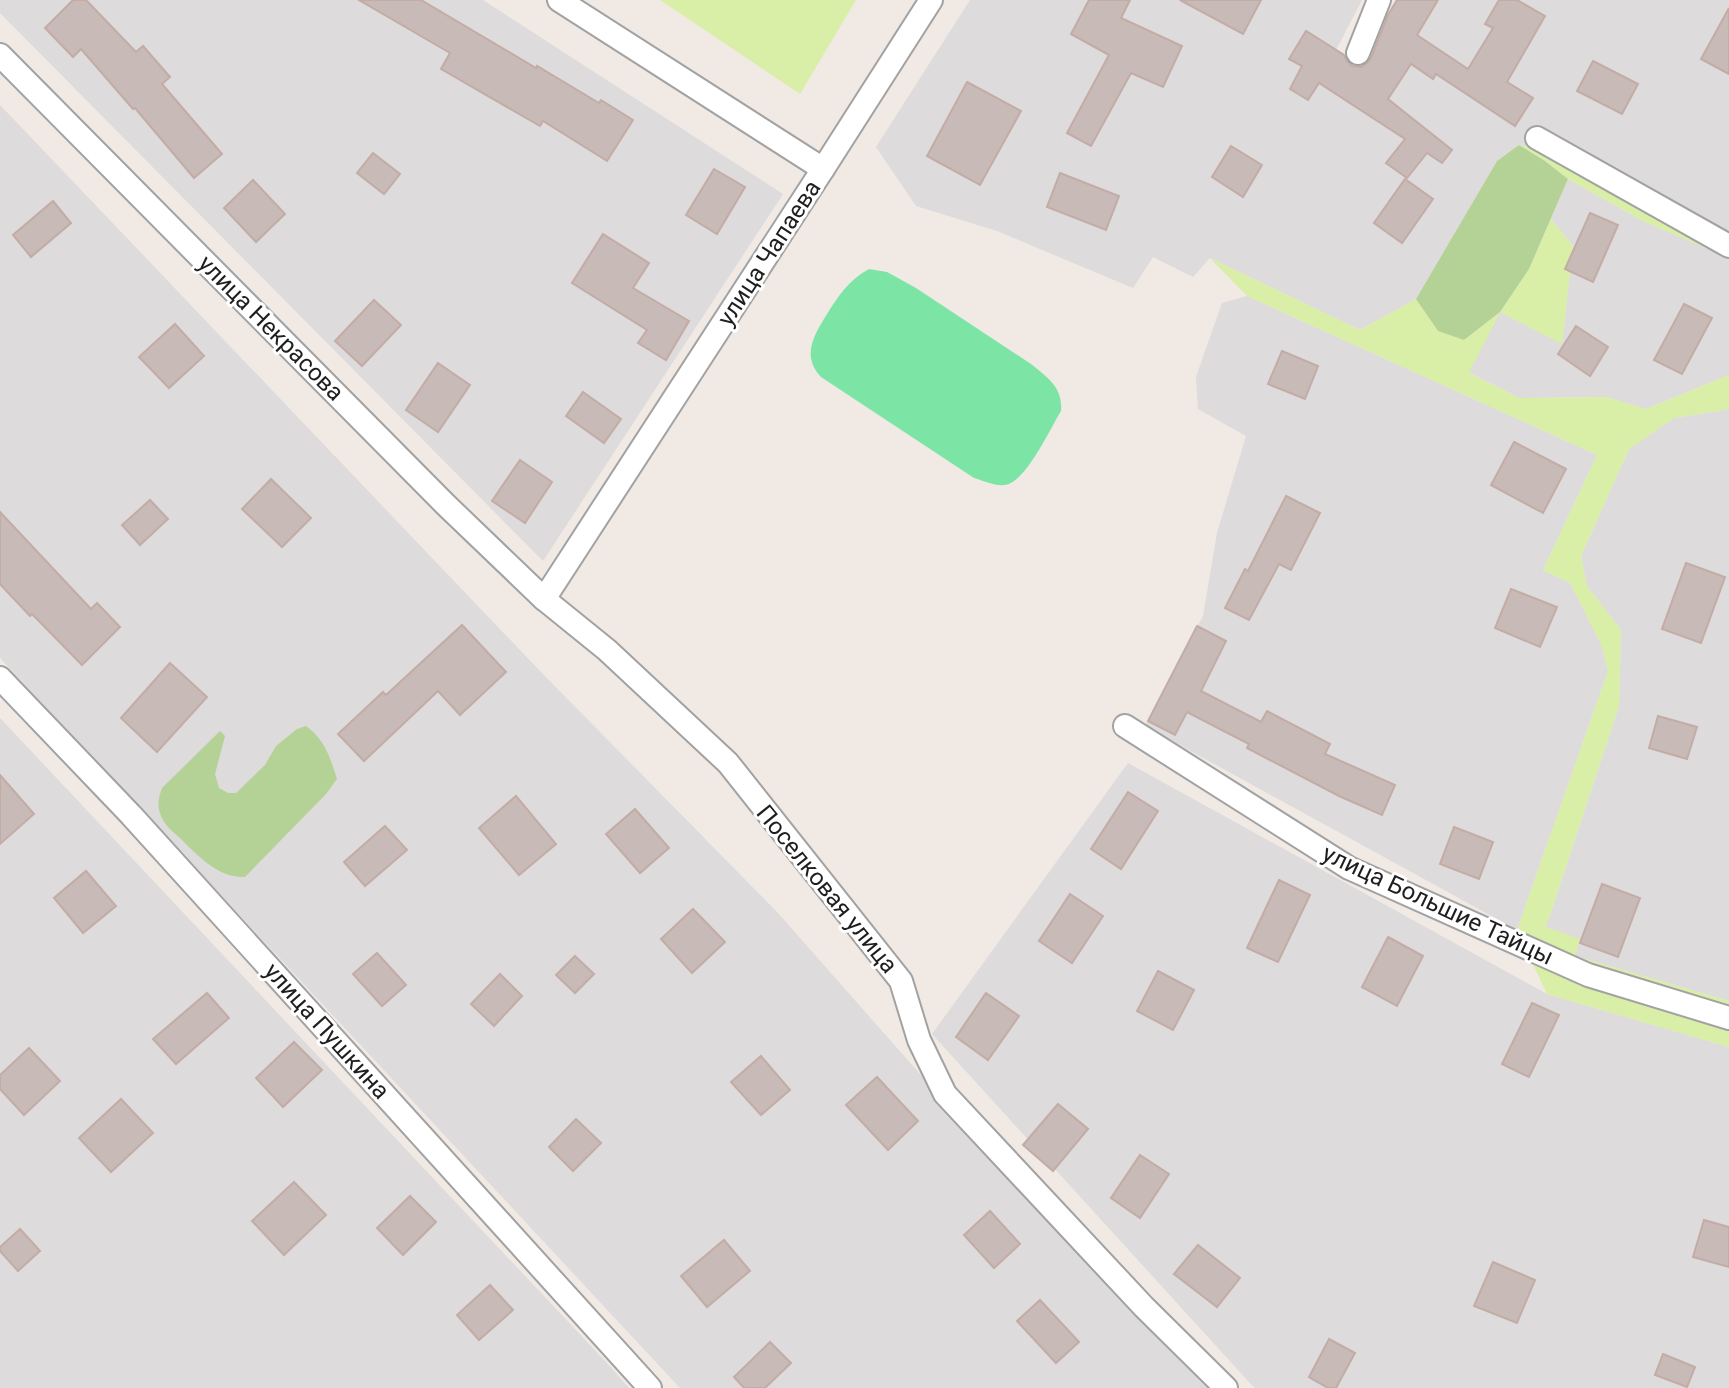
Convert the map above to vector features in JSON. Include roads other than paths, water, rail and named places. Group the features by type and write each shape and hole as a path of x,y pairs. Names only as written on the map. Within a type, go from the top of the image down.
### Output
{"street":[{"name":"улица Чапаева","path":"544,599 823,169 559,0"},
{"path":"823,169 931,0"},
{"path":"1358,53 1379,0"},
{"name":"улица Некрасова","path":"0,55 445,504 544,599"},
{"path":"1537,138 1729,246"},
{"name":"Поселковая улица","path":"544,599 607,650 728,763 901,981 919,1040 945,1094 1144,1307 1226,1388"},
{"name":"улица Пушкина","path":"0,678 141,826 650,1388"},
{"name":"улица Большие Тайцы","path":"1125,726 1349,868 1588,975 1729,1018"}]}
